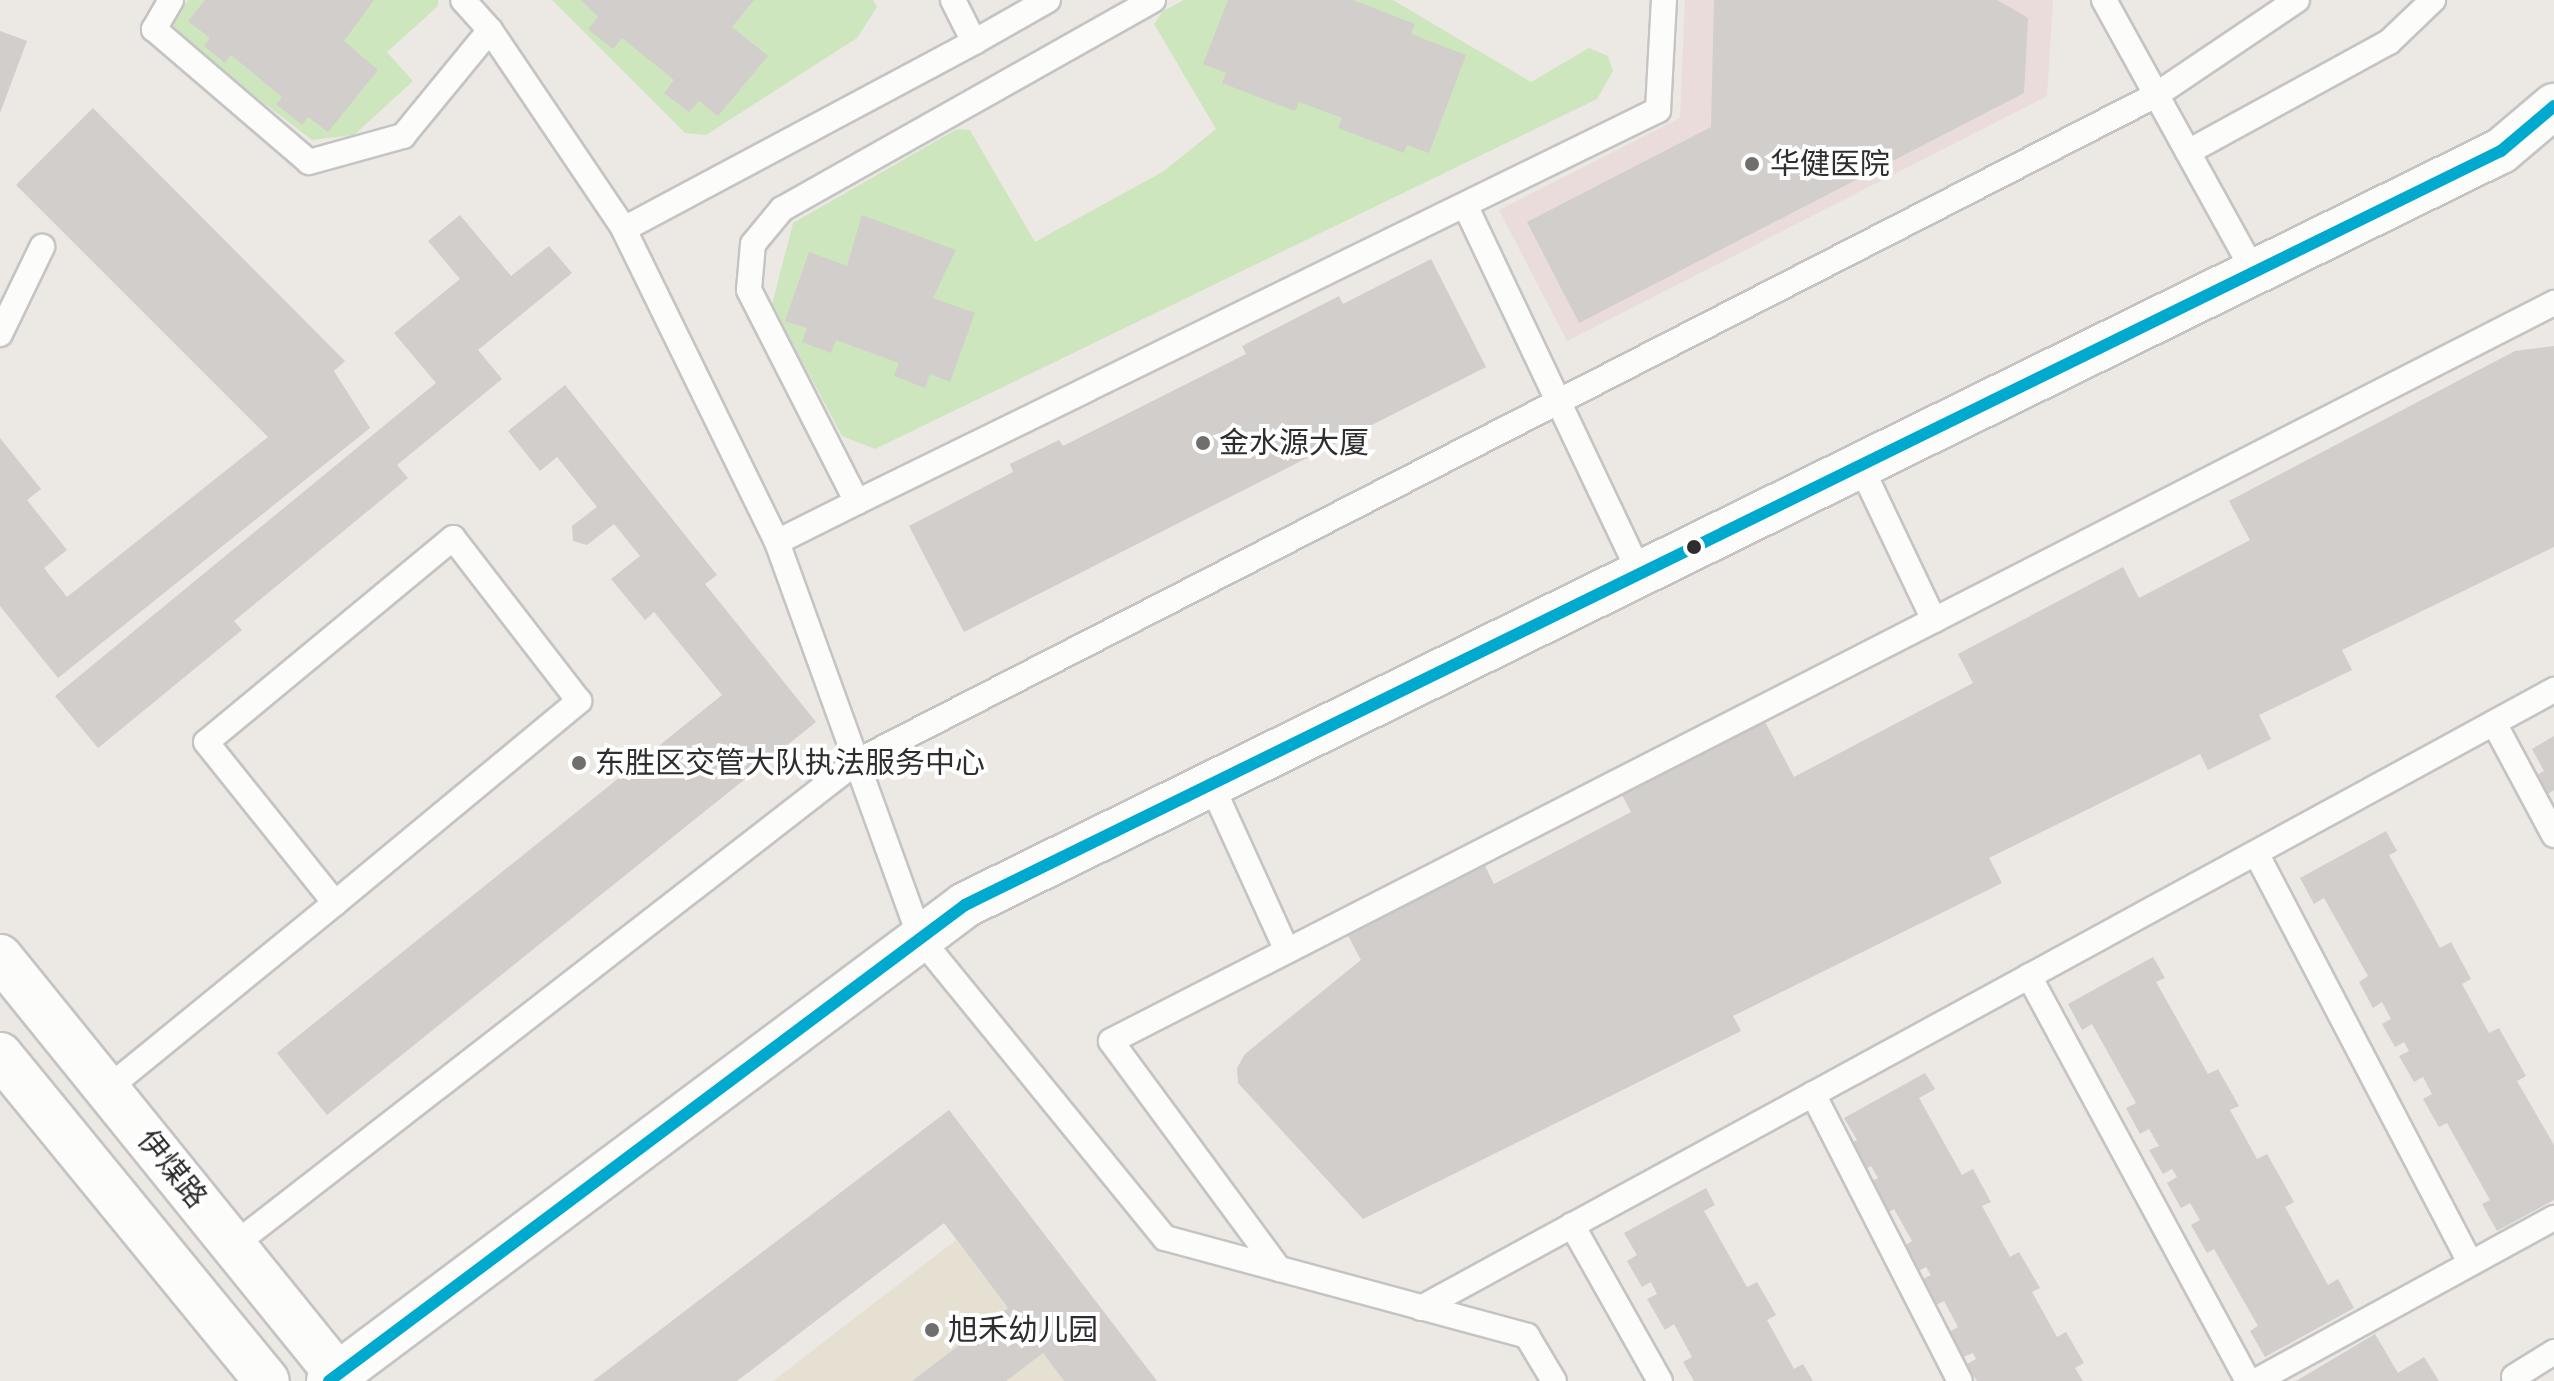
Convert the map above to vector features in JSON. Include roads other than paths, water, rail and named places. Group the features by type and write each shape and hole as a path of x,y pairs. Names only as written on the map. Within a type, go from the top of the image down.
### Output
{"main road":[{"path":"336,1378 965,905 2501,151 2550,119"},
{"name":"伊煤路","path":"0,957 234,1245 336,1378"},
{"name":"伊煤路","path":"0,1055 267,1381"}],"lane":[{"path":"171,0 154,29 309,162 403,136 490,30"},
{"path":"463,0 490,30 624,229 777,542 920,938 1165,1238 1527,1336 1554,1381"},
{"path":"953,0 974,42"},
{"path":"624,229 1048,0"},
{"path":"857,502 749,290 753,244 782,209 1153,0"},
{"path":"777,542 1658,110 1664,0"},
{"path":"2104,0 2254,272"},
{"path":"234,1245 856,762 2156,95 2297,0"},
{"path":"2188,152 2389,42 2433,0"},
{"path":"1465,205 1640,573"},
{"path":"0,334 42,247"},
{"path":"1279,1269 1111,1041 2554,303"},
{"path":"1860,465 1934,620"},
{"path":"107,1089 335,903 579,701 453,538 206,742 335,903"},
{"path":"1421,1308 2554,690"},
{"path":"2494,723 2554,835"},
{"path":"1211,784 1287,951"},
{"path":"2256,853 2470,1263"},
{"path":"2029,976 2248,1381"},
{"path":"1813,1094 1960,1381"},
{"path":"2256,1381 2554,1218"},
{"path":"1572,1225 1660,1381"},
{"path":"2514,1377 2554,1352"}],"place":[{"name":"华健医院","path":"1752,164"},
{"name":"金水源大厦","path":"1203,443"},
{"name":"东胜区交管大队执法服务中心","path":"579,763"},
{"name":"旭禾幼儿园","path":"932,1330"}]}
